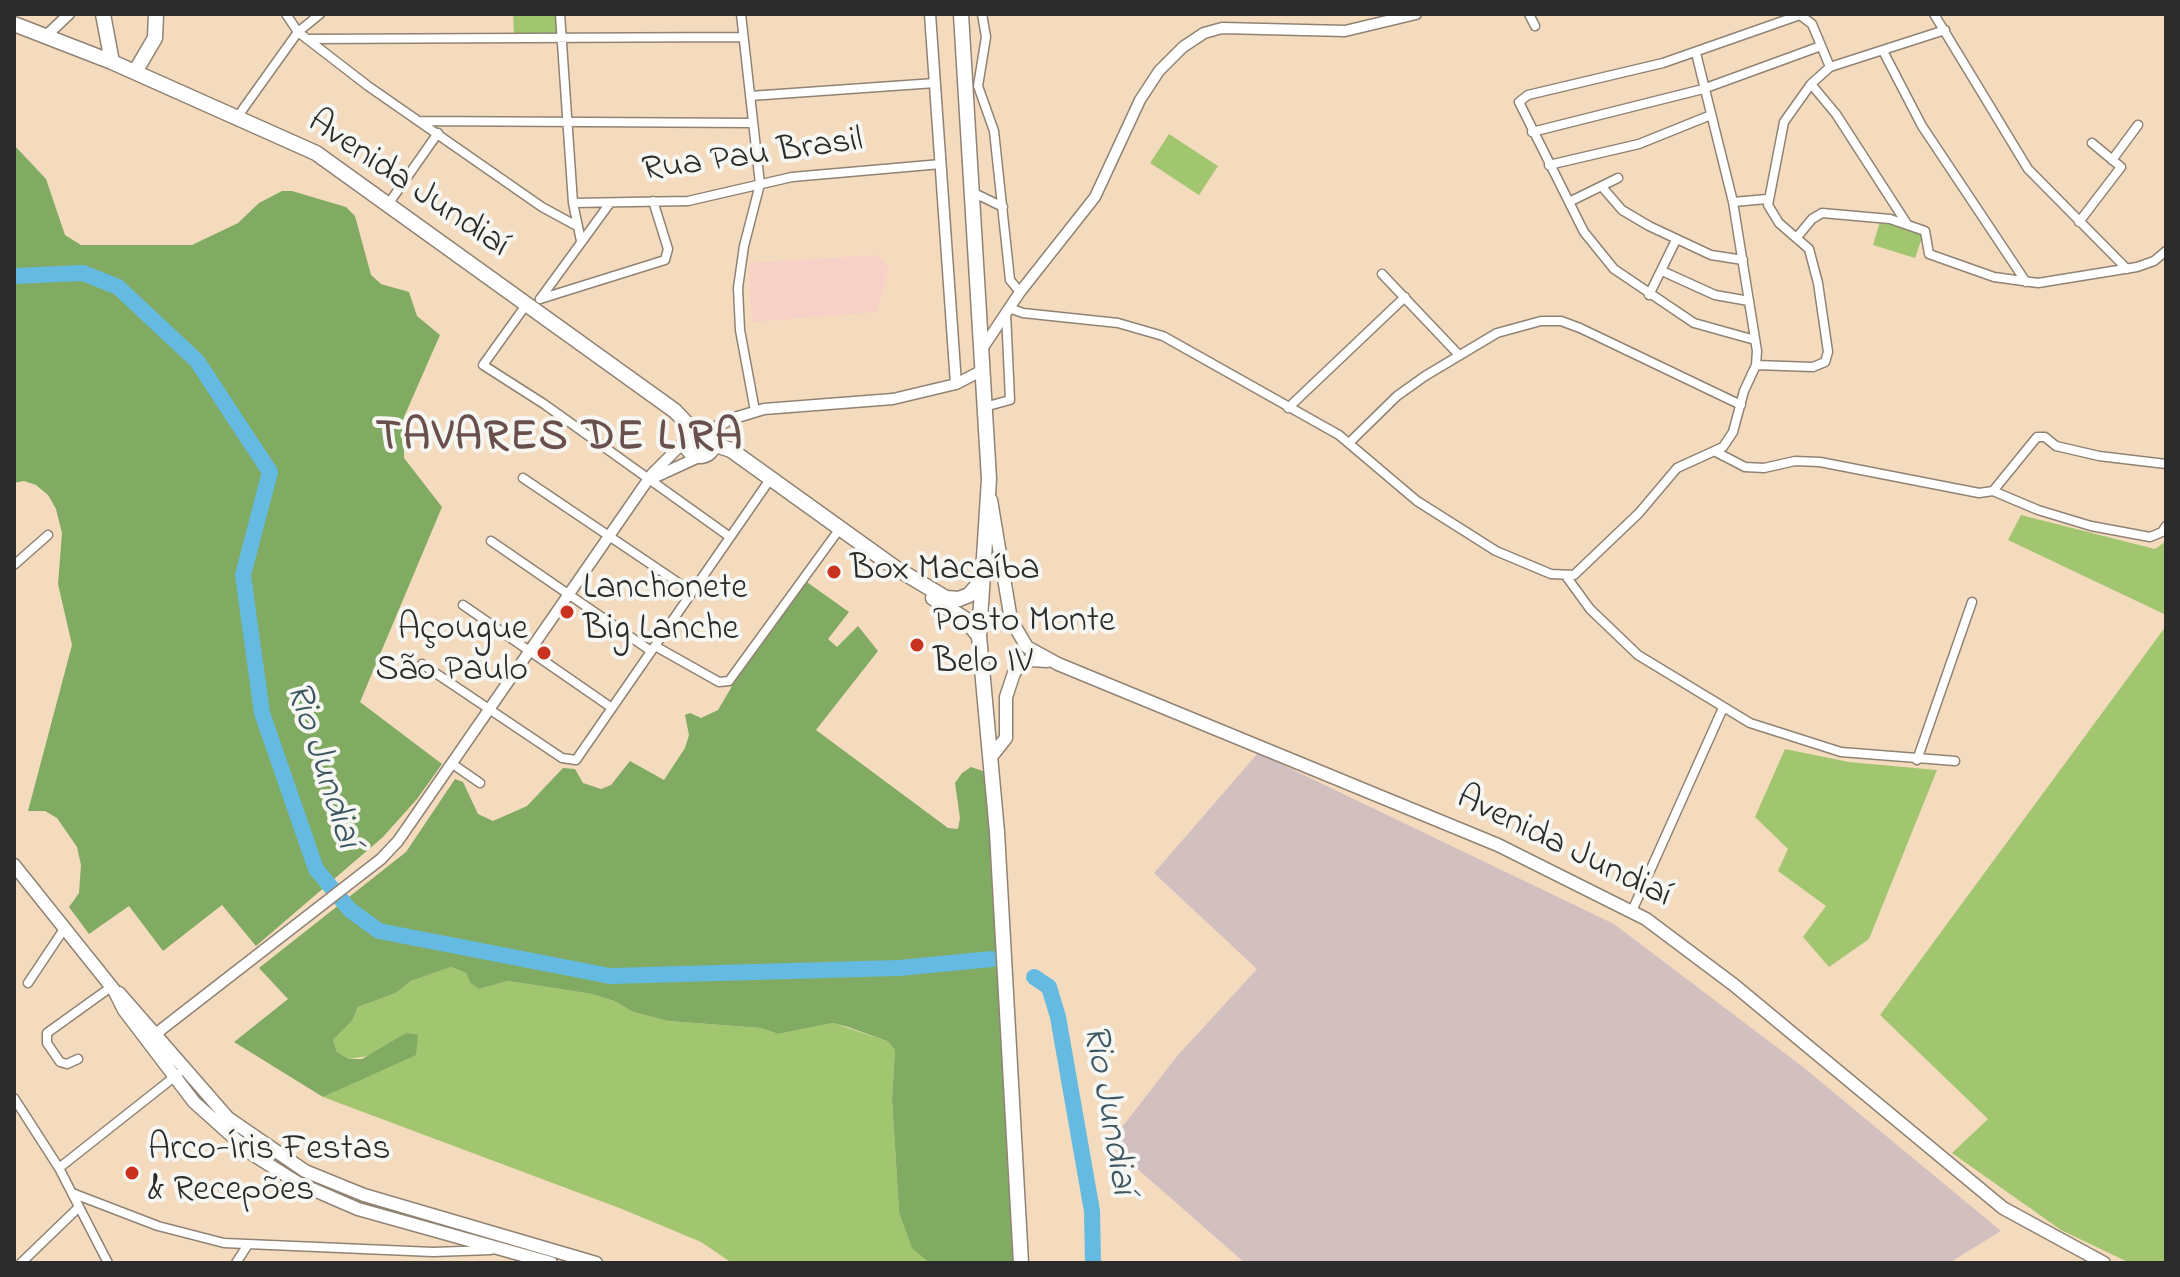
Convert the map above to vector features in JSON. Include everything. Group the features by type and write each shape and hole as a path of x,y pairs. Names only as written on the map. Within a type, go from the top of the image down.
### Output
{"main road":[{"path":"103,14 112,62"},
{"path":"135,72 155,38 156,14"},
{"path":"961,14 972,87 972,192 989,479 979,636 990,758 1021,1263"},
{"name":"Avenida Jundiaí","path":"14,24 112,62 294,141 389,203 533,305 675,411 701,440 731,450 841,526 912,579 927,594 965,619 979,636"},
{"name":"Avenida Jundiaí","path":"989,479 1011,620 1027,647 1058,664 1498,845 1632,911 1682,944 1734,985 2003,1208 2104,1263"},
{"name":"Avenida Jundiaí","path":"912,579 954,599 969,595 981,581"},
{"name":"Avenida Jundiaí","path":"990,758 1006,738 1006,697 1020,665 1030,660 1058,664"},
{"path":"14,865 181,1072 228,1118 305,1171 364,1195 507,1243 551,1263"},
{"path":"507,1243 596,1263"}],"street":[{"path":"47,35 69,14"},
{"path":"286,14 298,32 418,121 542,207 575,225"},
{"path":"238,116 298,32 320,14"},
{"path":"560,14 575,225 581,241"},
{"path":"741,14 760,184 744,246 738,288 740,330 755,411"},
{"path":"930,14 956,384"},
{"path":"982,14 986,37 972,87 994,131 1010,280 1020,292"},
{"path":"980,351 1020,292 1095,197 1149,84 1171,58 1197,36 1230,28 1345,31 1416,14"},
{"path":"1529,14 1535,26"},
{"path":"1934,14 2028,169 2127,269"},
{"path":"1755,340 1694,323 1649,295 1602,257 1569,202 1519,104 1528,95 1607,78 1696,53 1800,15 1809,18 1830,67"},
{"path":"1756,365 1813,367 1825,362 1827,355 1809,249 1798,236 1779,223 1767,199 1780,131 1811,84 1830,67 1945,30"},
{"path":"307,39 743,37"},
{"path":"1532,132 1703,89 1821,46"},
{"path":"1883,51 1922,126 2026,282"},
{"path":"1008,310 1108,321 1149,330 1349,443 1407,494 1476,539 1533,568 1566,576 1582,569 1597,556 1677,468 1716,452 1733,432 1756,365 1755,340 1733,202 1696,53"},
{"path":"750,96 935,83"},
{"path":"1811,84 1830,106 1907,224"},
{"path":"1549,165 1639,144 1711,115"},
{"path":"418,121 752,123"},
{"path":"2112,160 2138,125"},
{"path":"389,203 438,133"},
{"path":"2079,222 2121,167 2092,143"},
{"name":"Rua Pau Brasil","path":"573,203 688,201 823,173 941,164"},
{"path":"1569,202 1618,178"},
{"path":"1603,188 1622,210 1676,240 1711,255 1743,260"},
{"path":"972,192 1003,207"},
{"path":"1733,202 1767,199"},
{"path":"533,305 665,260 668,249 653,201"},
{"path":"610,203 483,365 544,404 730,537"},
{"path":"1798,236 1812,219 1822,213 1878,217 1926,232 1929,254 1994,277 2026,282 2127,269 2149,264 2166,251"},
{"path":"1649,295 1676,240"},
{"path":"1662,271 1715,295 1749,301"},
{"path":"1382,274 1459,355"},
{"path":"1288,408 1405,297"},
{"path":"984,407 1010,400 1008,310"},
{"path":"1349,443 1412,384 1459,355 1516,326 1561,321 1741,405"},
{"path":"152,1036 398,841 532,653 649,480 701,440 755,411 893,399 956,384 981,371"},
{"path":"1993,491 2037,437 2045,437 2056,446 2099,456 2166,464"},
{"path":"649,480 701,440"},
{"path":"1716,452 1729,461 1753,468 1807,461 1885,473 1965,492 1993,491 2051,515 2150,537 2162,532 2166,526"},
{"path":"422,664 562,758 576,760 771,477"},
{"path":"523,478 692,592"},
{"path":"491,541 653,648 719,682 729,681 841,526"},
{"path":"14,565 48,535"},
{"path":"1566,576 1590,609 1638,655 1750,723 1821,748 1866,756 1955,761"},
{"path":"1917,760 1972,602"},
{"path":"463,605 612,708"},
{"path":"1632,911 1723,708"},
{"path":"454,765 480,783"},
{"path":"28,983 64,929"},
{"path":"78,1059 67,1064 60,1062 47,1043 47,1033 113,988"},
{"path":"59,1168 181,1072"},
{"path":"14,1098 59,1168 108,1263"},
{"path":"72,1193 183,1234 247,1246 433,1252 507,1243"},
{"path":"21,1263 79,1207"},
{"path":"236,1263 247,1246"}],"shaded area":[{"path":"878,255 889,269 876,312 752,322 749,263"},
{"path":"1258,753 1614,924 1803,1067 2001,1231 1949,1263 1245,1263 1109,1144 1178,1055 1257,969 1154,873"}],"green space":[{"path":"513,14 559,14 558,33 514,34"},
{"path":"1169,134 1218,166 1199,195 1150,163"},
{"path":"14,145 46,179 65,235 81,245 192,245 238,223 259,203 282,191 292,191 346,207 355,216 371,275 381,284 409,292 417,316 440,335 404,417 404,458 442,507 360,702 442,764 417,799 383,837 256,946 222,905 163,951 129,906 89,934 69,907 79,893 81,865 77,847 57,818 45,811 28,811 72,645 58,584 62,533 56,509 48,495 36,485 24,481 14,483"},
{"path":"1881,218 1924,232 1915,258 1873,245"},
{"path":"2021,515 2155,549 2166,541 2166,615 2008,540"},
{"path":"804,580 849,612 828,639 837,647 858,626 878,651 816,730 948,828 958,829 960,818 955,783 962,773 971,767 989,773 1027,1263 930,1263 912,1248 899,1212 892,1099 895,1050 887,1041 848,1027 833,1023 778,1034 761,1028 668,1021 633,1012 614,1001 592,994 508,981 479,989 470,983 466,973 451,967 411,981 396,993 358,1007 352,1021 333,1040 337,1052 349,1059 362,1059 406,1033 418,1034 416,1055 323,1097 234,1042 288,999 259,968 406,852 455,779 463,782 478,814 493,821 527,806 563,768 575,769 583,783 601,789 611,785 630,761 664,780 685,748 689,735 685,715 690,713 701,718 718,710 731,688 733,675"},
{"path":"2166,626 2166,1263 2130,1263 2061,1230 1952,1153 1988,1119 1880,1015"},
{"path":"1785,749 1849,762 1937,770 1869,939 1829,967 1803,937 1826,906 1778,871 1788,849 1755,817"},
{"path":"451,967 466,973 470,983 479,989 508,981 592,994 614,1001 633,1012 668,1021 761,1028 778,1034 833,1023 887,1041 895,1050 892,1099 899,1212 930,1263 732,1263 701,1242 622,1209 323,1097 401,1060 418,1034 406,1033 374,1055 349,1059 337,1052 333,1040 352,1021 358,1007 396,993 411,981"}],"waterway":[{"name":"Rio Jundiaí","path":"14,276 83,273 118,287 197,361 270,472 243,575 262,713 316,869 350,910 379,931 610,976 899,968 992,959"},
{"name":"Rio Jundiaí","path":"1034,977 1049,987 1058,1017 1092,1211 1093,1263"}],"place":[{"name":"Box Macaíba","path":"834,572"},
{"name":"Lanchonete Big Lanche","path":"567,612"},
{"name":"Posto Monte Belo IV","path":"917,645"},
{"name":"Açougue São Paulo","path":"544,653"},
{"name":"Arco-Íris Festas & Recepões","path":"132,1173"}],"district":[{"name":"TAVARES DE LIRA","path":"560,441"}]}
